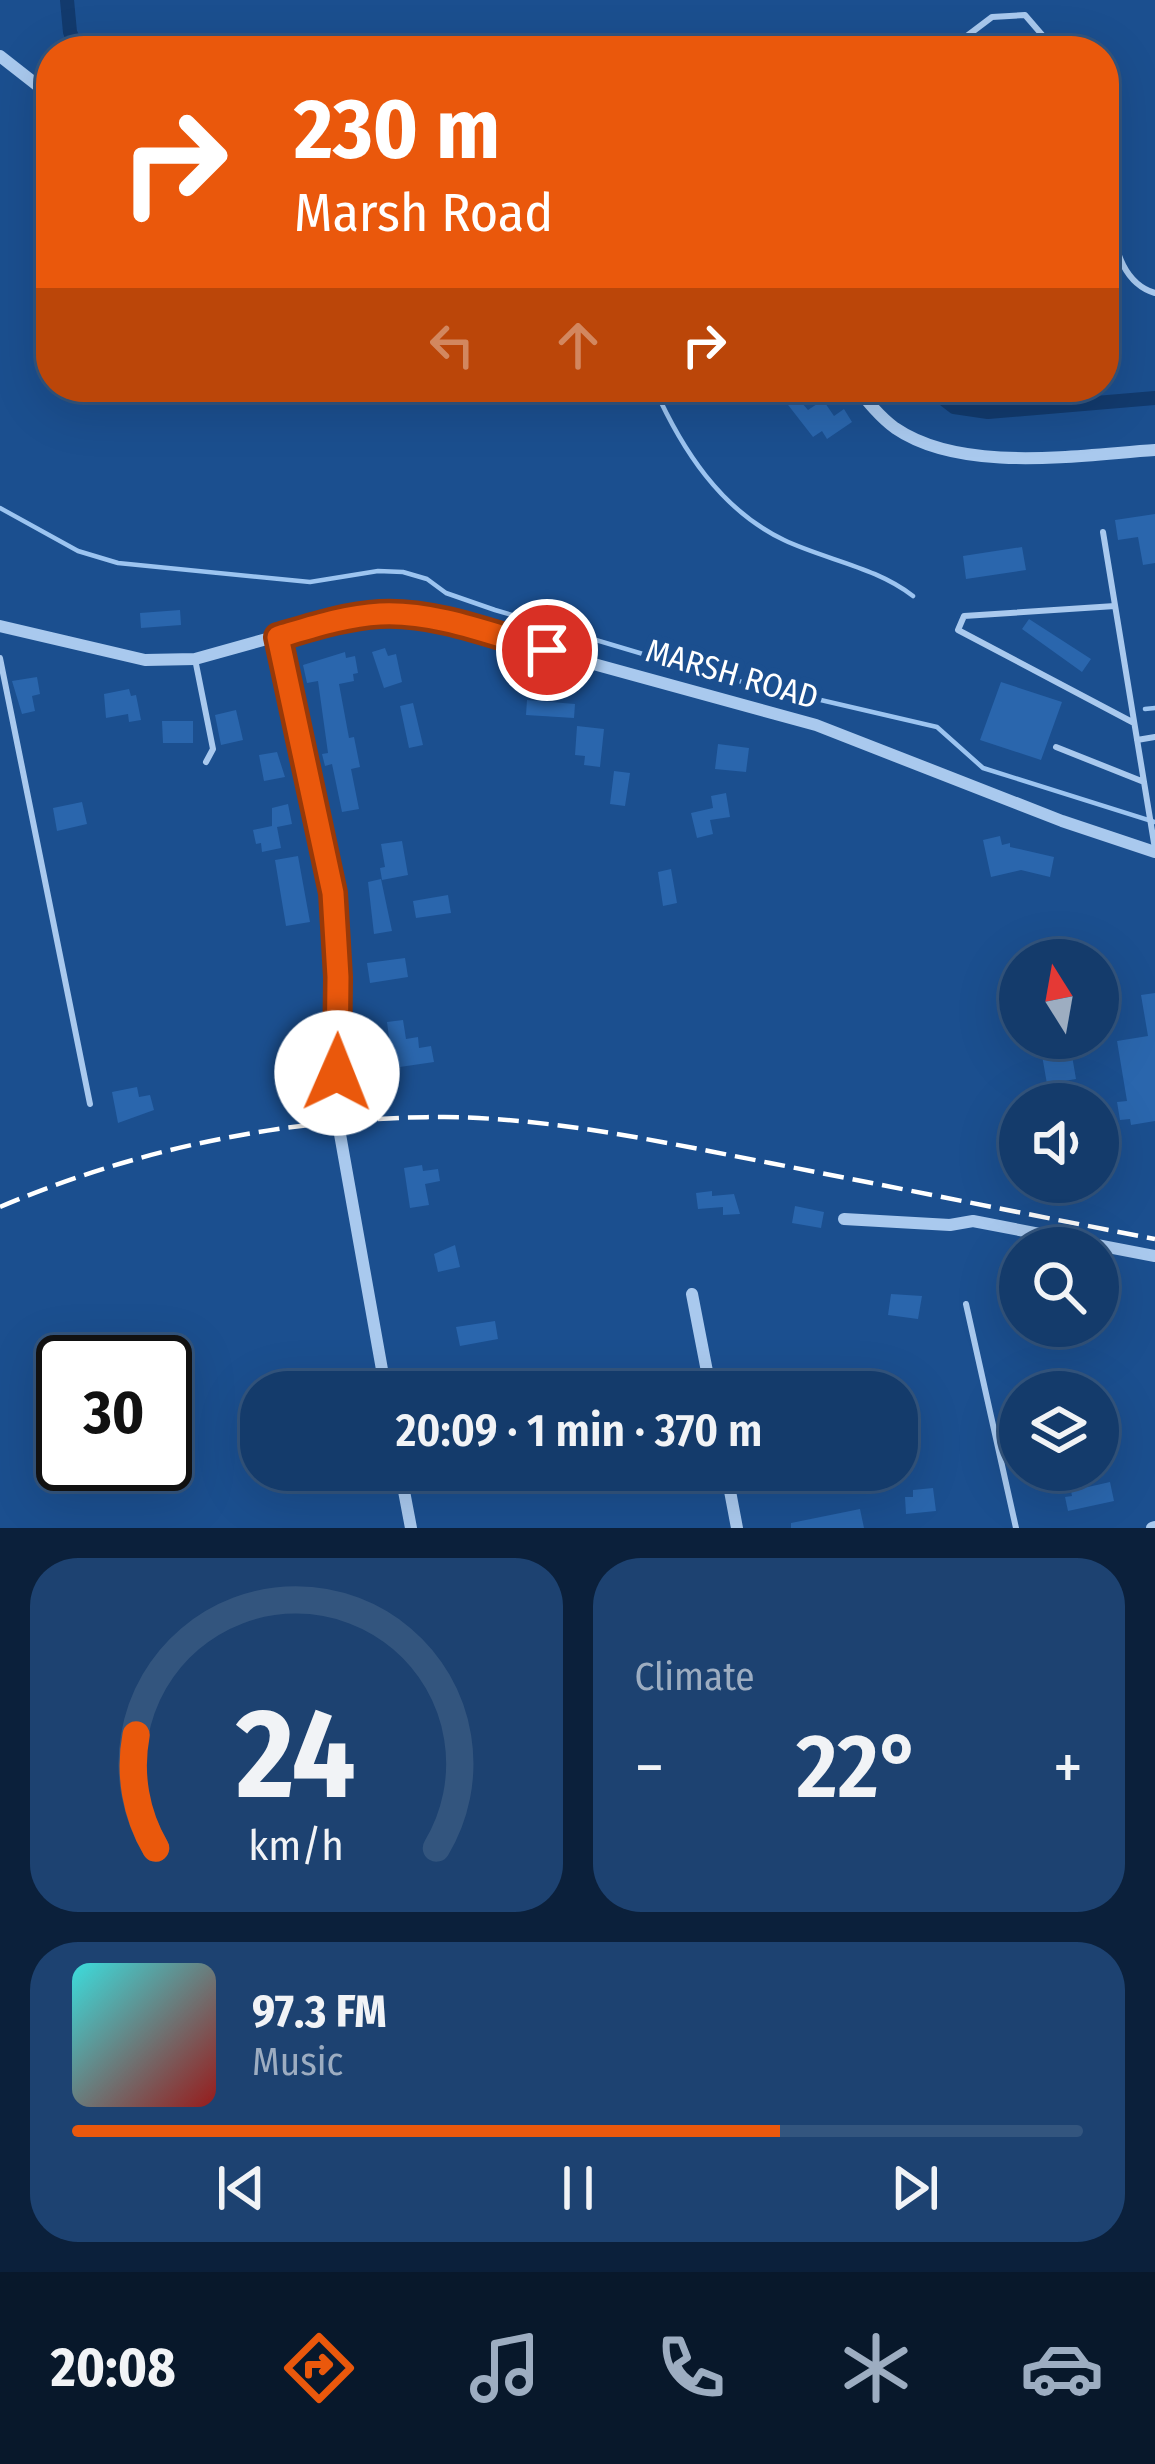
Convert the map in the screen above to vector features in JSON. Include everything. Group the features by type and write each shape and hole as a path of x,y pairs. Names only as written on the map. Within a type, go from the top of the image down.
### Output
{"street":[{"path":"0,56 36,84"},
{"path":"870,402 892,426 940,449 986,457 1155,450"},
{"name":"MARSH ROAD","path":"0,626 146,661 195,659 346,617 385,614 444,623 816,725 1062,821 1155,850"},
{"path":"278,637 333,893 338,1123 382,1371"},
{"path":"844,1219 950,1225 973,1221 1155,1256"},
{"path":"692,1294 707,1371"},
{"path":"404,1491 411,1528"},
{"path":"730,1491 737,1528"}],"lane":[{"path":"967,36 992,17 1025,15 1043,36"},
{"path":"1119,250 1134,283 1155,293"},
{"path":"1102,532 1155,850"},
{"path":"1115,606 964,616 958,629 1134,723"},
{"path":"0,658 90,1105"},
{"path":"195,659 213,749 206,762"},
{"path":"1137,740 1155,737"},
{"path":"1056,747 1144,782"},
{"path":"966,1304 1016,1528"}],"building":[{"path":"786,402 801,402 808,410 824,402 834,416 844,409 852,422 827,439 822,431 813,437"},
{"path":"1155,514 1155,563 1143,565 1138,537 1118,540 1115,520"},
{"path":"1022,547 1026,570 966,579 963,556"},
{"path":"180,610 181,625 141,628 140,613"},
{"path":"1029,619 1091,659 1082,672 1022,629"},
{"path":"385,648 388,656 396,654 402,682 384,688 372,652"},
{"path":"345,652 346,658 355,656 358,673 353,674 354,681 339,684 360,767 351,769 359,809 342,812 332,764 325,766 322,754 328,753 318,681 307,683 303,665"},
{"path":"37,677 40,694 32,696 35,711 22,714 12,681"},
{"path":"1001,682 1062,702 1041,760 980,740"},
{"path":"129,689 131,696 136,695 141,720 129,722 128,714 106,718 104,694"},
{"path":"527,700 575,704 574,718 526,715"},
{"path":"413,703 423,745 409,748 400,706"},
{"path":"236,710 243,740 221,745 215,715"},
{"path":"162,721 193,721 193,743 163,743"},
{"path":"577,726 604,729 600,767 584,765 585,756 575,755"},
{"path":"718,744 749,748 746,772 715,769"},
{"path":"277,752 285,777 264,781 259,755"},
{"path":"614,771 630,773 625,806 610,804"},
{"path":"726,793 730,817 710,820 713,834 697,838 691,813 713,808 711,796"},
{"path":"82,802 87,824 57,831 53,808"},
{"path":"288,804 292,824 277,827 281,848 262,852 253,830 272,826 272,808"},
{"path":"1000,836 1002,845 1010,843 1010,847 1054,857 1050,877 1021,870 991,877 983,840"},
{"path":"402,841 408,875 382,880 381,844"},
{"path":"298,856 310,922 286,926 275,860"},
{"path":"671,869 677,903 663,906 658,872"},
{"path":"381,879 392,931 374,934 368,882"},
{"path":"448,895 451,913 416,918 413,901"},
{"path":"405,958 408,977 370,983 367,963"},
{"path":"1155,993 1155,1121 1131,1125 1130,1119 1120,1120 1119,1114 1119,1102 1127,1101 1119,1041 1148,1036 1141,995"},
{"path":"403,1020 406,1039 418,1037 419,1048 431,1046 434,1062 393,1068 387,1022"},
{"path":"1043,1059 1073,1059 1076,1079 1047,1083"},
{"path":"137,1087 139,1097 150,1095 154,1110 118,1123 112,1092"},
{"path":"422,1165 423,1171 438,1169 440,1181 425,1184 429,1205 410,1208 404,1168"},
{"path":"712,1191 712,1196 734,1194 740,1214 723,1215 723,1207 698,1209 696,1193"},
{"path":"795,1206 824,1212 821,1228 792,1223"},
{"path":"455,1245 460,1267 438,1272 434,1254"},
{"path":"891,1294 922,1296 918,1319 888,1315"},
{"path":"495,1321 498,1339 460,1346 456,1327"},
{"path":"933,1488 936,1511 906,1514 905,1497 913,1497 918,1490"},
{"path":"1071,1491 1112,1491 1114,1501 1068,1511 1065,1497 1072,1496"},
{"path":"860,1509 864,1528 791,1528 791,1523"}],"waterway":[{"path":"67,0 72,36"},
{"path":"1119,401 1155,398"},
{"path":"662,402 706,476 741,512 784,540 867,571 913,596"},
{"path":"948,402 988,412 1107,402"},
{"path":"0,508 78,551 118,563 310,582 378,571 403,572 495,610 717,676 937,727 983,768 1155,822"},
{"path":"1145,709 1155,708"}],"railway":[{"path":"0,1207 107,1168 218,1140 387,1118 485,1118 608,1132 1155,1239"}],"route":[{"path":"337,1073 333,893 278,637 346,617 385,614 426,618 547,650"}]}
